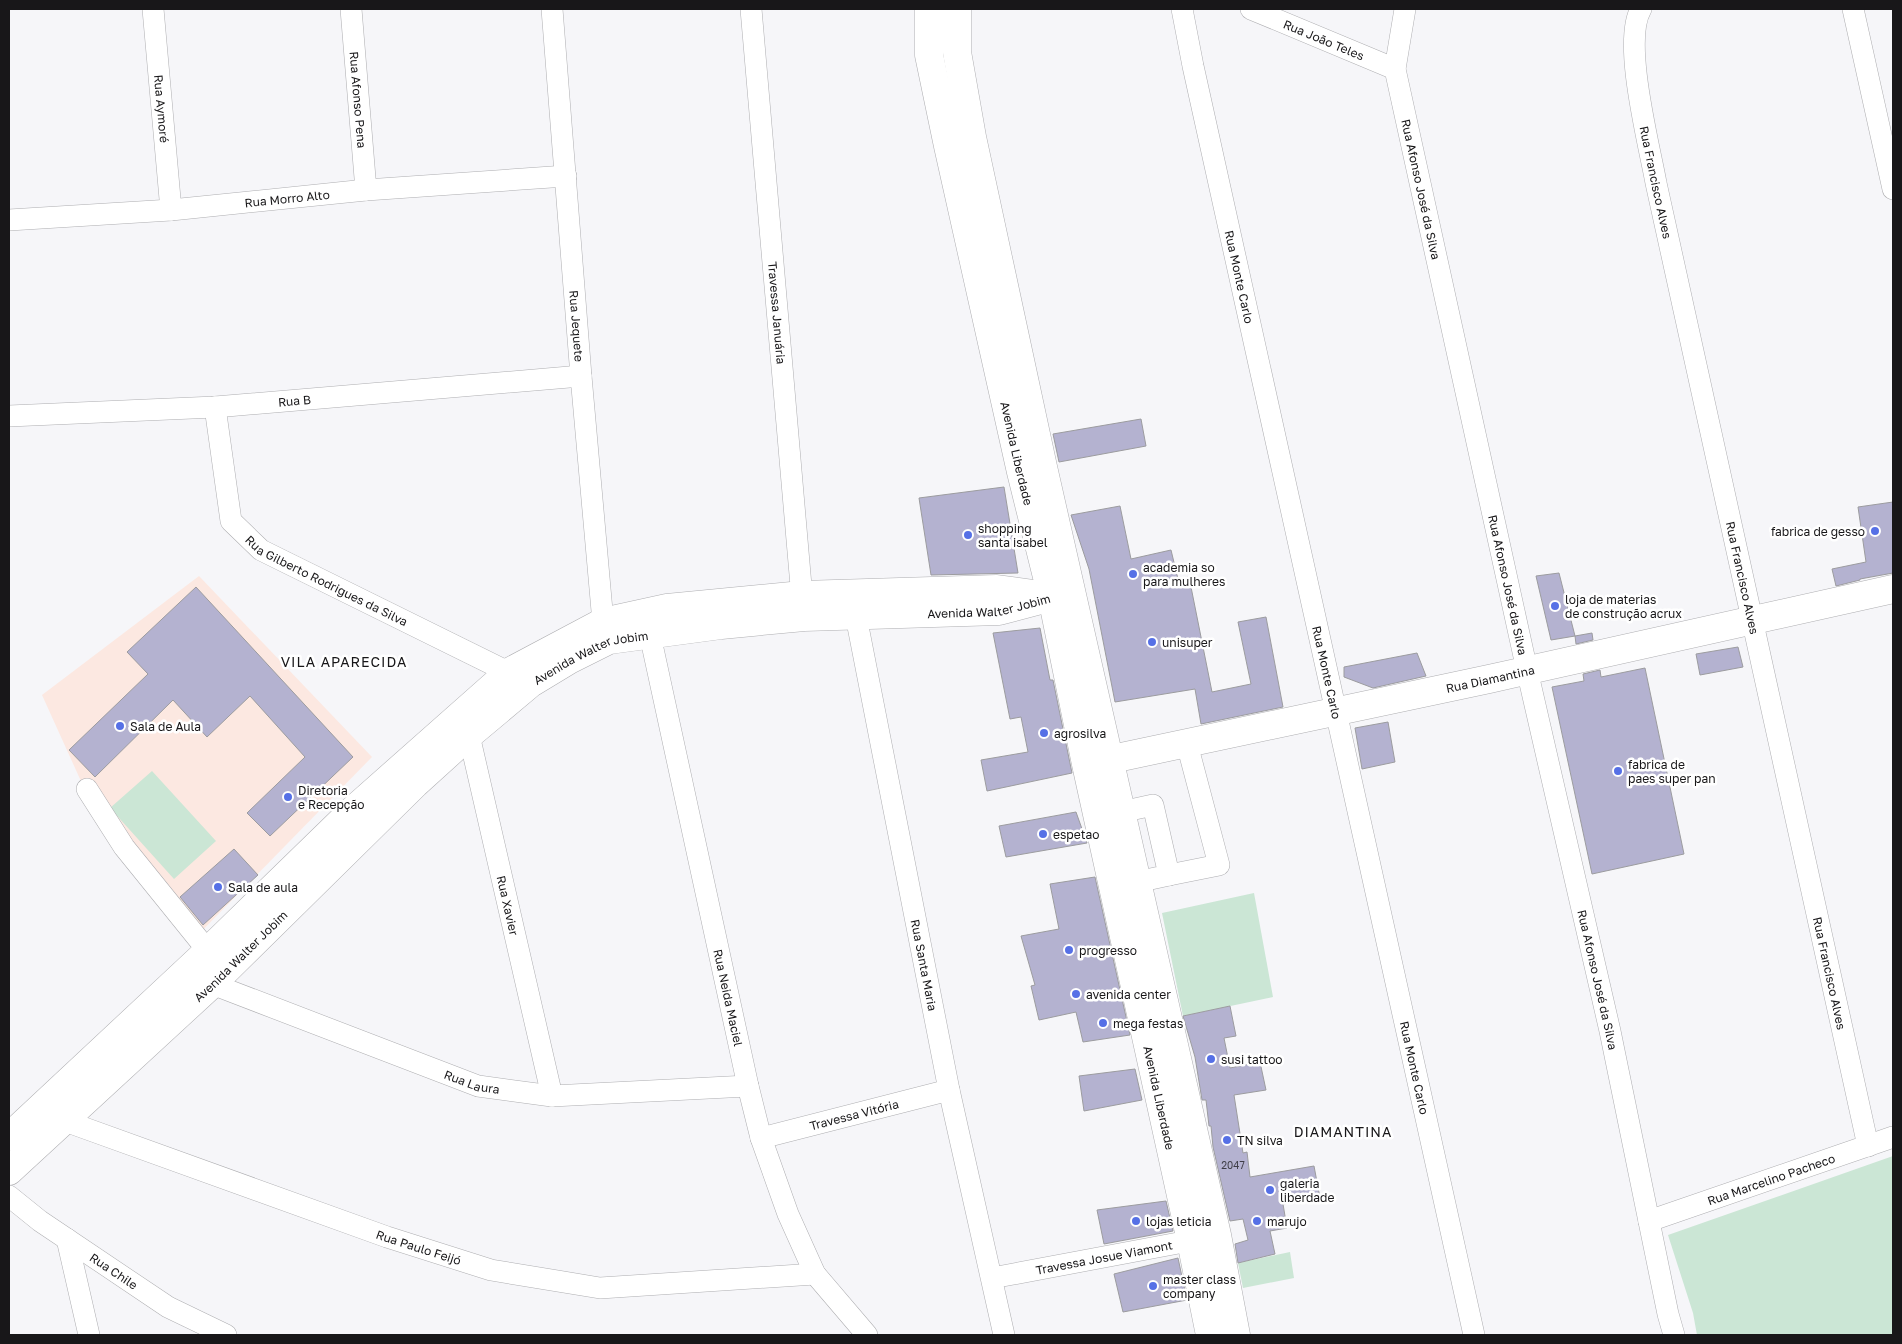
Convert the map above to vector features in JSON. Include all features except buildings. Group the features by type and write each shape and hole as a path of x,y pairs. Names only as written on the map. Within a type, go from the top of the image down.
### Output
{"main road":[{"name":"Avenida Liberdade","path":"929,9 929,55 986,321 1032,469"},
{"name":"Avenida Liberdade","path":"957,9 957,52 1032,469 1062,596 1204,1238 1236,1335"},
{"name":"Avenida Walter Jobim","path":"9,1171 54,1113 208,951 352,811 462,727 520,678 606,631 667,608 854,604 997,589 1062,596"},
{"name":"Rua Diamantina","path":"1098,762 1752,622 1893,589"},
{"name":"Avenida Walter Jobim","path":"606,631 650,635 721,624 803,606"},
{"name":"Avenida Walter Jobim","path":"9,1137 54,1113 212,984 408,791 462,727"},
{"name":"Avenida Liberdade","path":"1098,762 1121,812 1137,882 1204,1238 1210,1335"}],"street":[{"name":"Rua Aymoré","path":"153,9 171,210"},
{"name":"Rua Afonso Pena","path":"351,9 366,190"},
{"name":"Rua Jequete","path":"552,9 581,376 606,631"},
{"name":"Travessa Januária","path":"751,9 803,606"},
{"name":"Rua Monte Carlo","path":"1182,9 1335,712 1474,1335"},
{"name":"Rua João Teles","path":"1251,9 1395,69"},
{"name":"Rua Afonso José da Silva","path":"1405,9 1395,69 1527,670 1608,1022 1668,1314 1674,1335"},
{"name":"Rua Francisco Alves","path":"1641,9 1637,16 1634,64 1656,183 1868,1146"},
{"path":"1854,9 1893,189"},
{"name":"Rua Morro Alto","path":"9,220 171,210 366,190 566,176"},
{"name":"Rua B","path":"9,416 215,408 581,376"},
{"name":"Rua Gilberto Rodrigues da Silva","path":"215,408 231,521 261,550 520,678"},
{"name":"Rua Santa Maria","path":"854,604 949,1090 1004,1335"},
{"name":"Rua Neida Maciel","path":"650,635 761,1138 788,1214 815,1274 867,1335"},
{"name":"Rua Xavier","path":"462,727 552,1096"},
{"path":"1137,882 1219,865 1187,744"},
{"path":"87,789 124,847 208,951"},
{"path":"1121,812 1153,805 1169,875"},
{"name":"Rua Laura","path":"212,984 478,1086 552,1096 748,1086"},
{"name":"Travessa Vitória","path":"761,1138 949,1090"},
{"name":"Rua Paulo Feijó","path":"54,1113 387,1237 491,1270 600,1288 815,1274"},
{"name":"Rua Marcelino Pacheco","path":"1649,1221 1893,1137"},
{"name":"Rua Chile","path":"9,1196 40,1221 168,1308 226,1335"},
{"name":"Travessa Josue Viamont","path":"992,1278 1204,1238"},
{"path":"67,1239 89,1335"}],"shaded area":[{"path":"199,576 372,757 194,939 99,821 42,695"}],"green space":[{"path":"152,771 216,841 174,879 110,808"},
{"path":"1254,893 1273,997 1183,1016 1162,913"},
{"path":"1893,1156 1893,1335 1697,1335 1693,1313 1668,1235"},
{"path":"1290,1252 1294,1278 1243,1288 1238,1263"}],"place":[{"name":"fabrica de gesso","path":"1875,531"},
{"name":"shopping santa isabel","path":"968,535"},
{"name":"academia so para mulheres","path":"1133,574"},
{"name":"loja de materias de construção acrux","path":"1555,606"},
{"name":"unisuper","path":"1152,642"},
{"name":"Sala de Aula","path":"120,726"},
{"name":"agrosilva","path":"1044,733"},
{"name":"fabrica de paes super pan","path":"1618,771"},
{"name":"Diretoria e Recepção","path":"288,797"},
{"name":"espetao","path":"1043,834"},
{"name":"Sala de aula","path":"218,887"},
{"name":"progresso","path":"1069,950"},
{"name":"avenida center","path":"1076,994"},
{"name":"mega festas","path":"1103,1023"},
{"name":"susi tattoo","path":"1211,1059"},
{"name":"TN silva","path":"1227,1140"},
{"name":"galeria liberdade","path":"1270,1190"},
{"name":"lojas leticia","path":"1136,1221"},
{"name":"marujo","path":"1257,1221"},
{"name":"master class company","path":"1153,1286"}],"district":[{"name":"VILA APARECIDA","path":"344,661"},
{"name":"DIAMANTINA","path":"1343,1131"}]}
